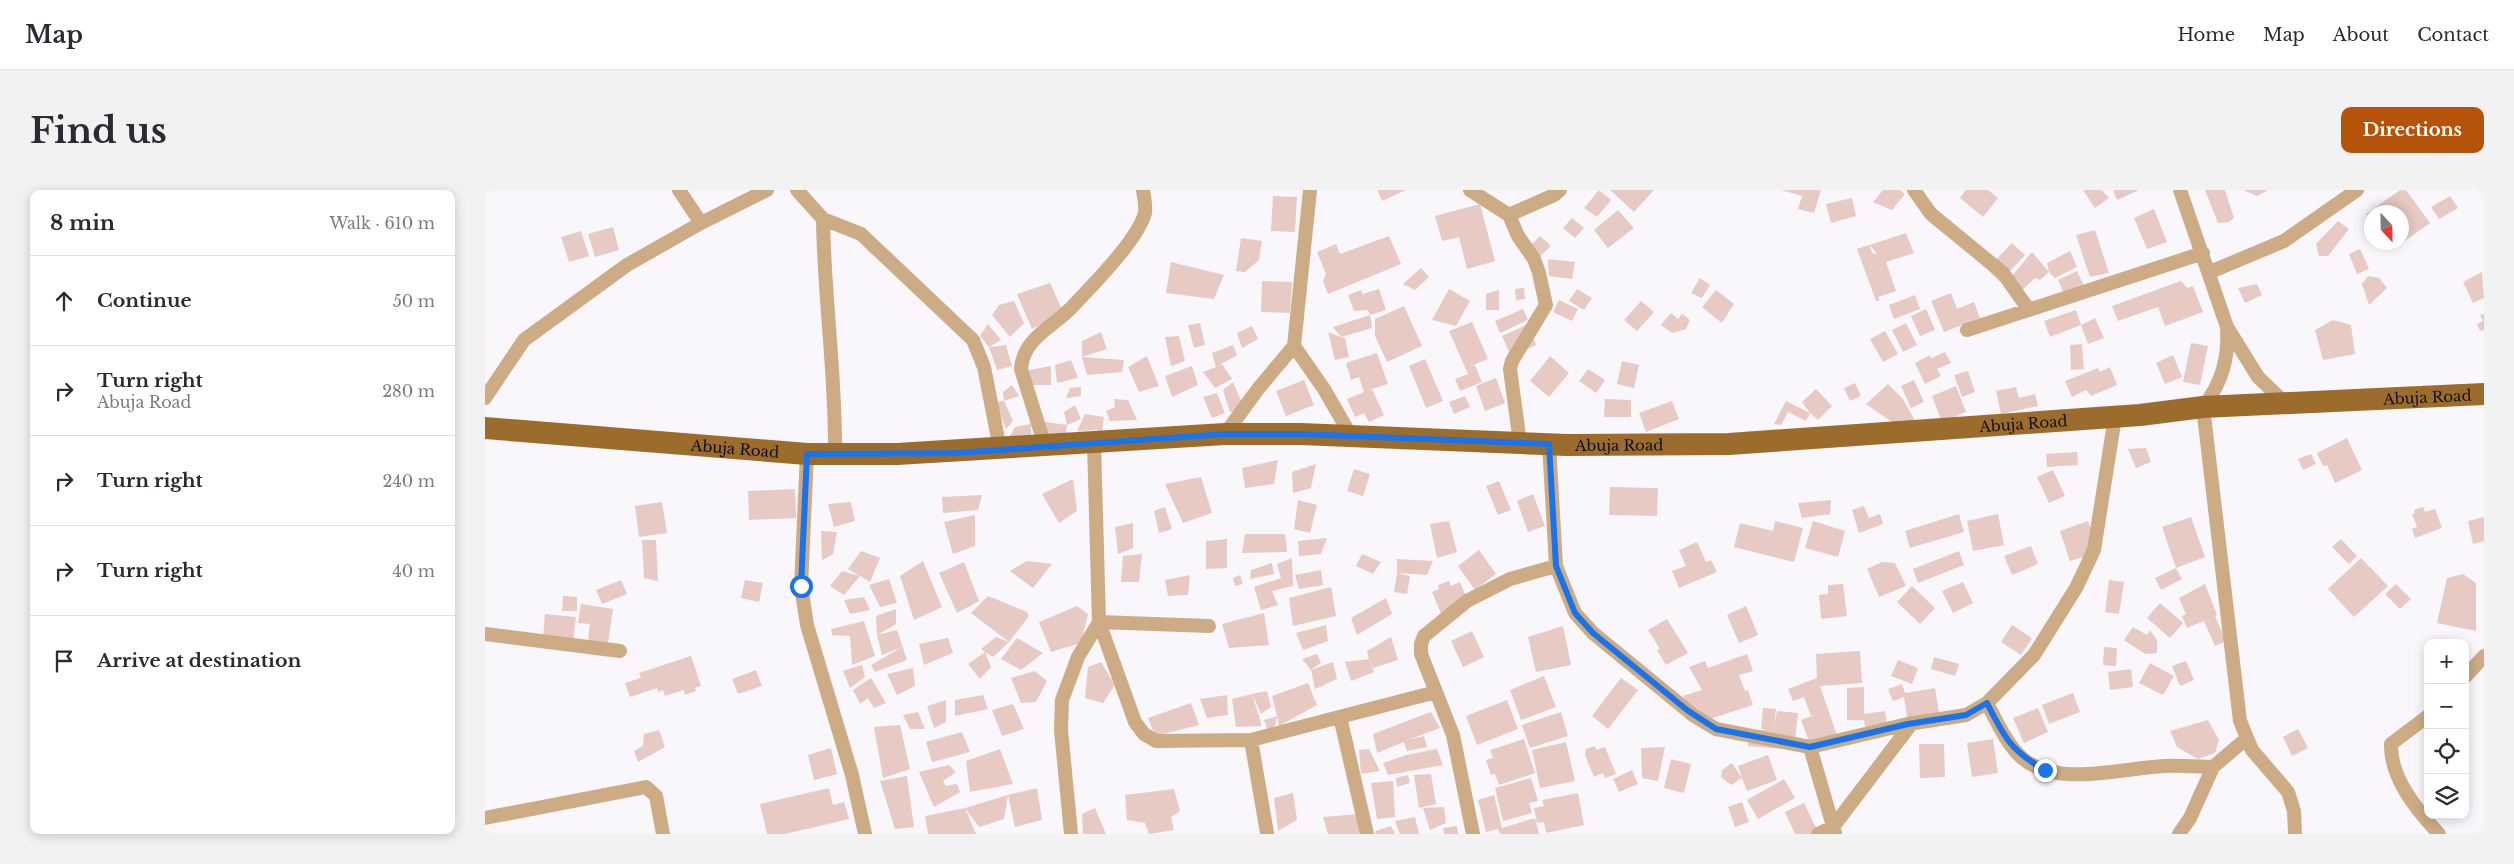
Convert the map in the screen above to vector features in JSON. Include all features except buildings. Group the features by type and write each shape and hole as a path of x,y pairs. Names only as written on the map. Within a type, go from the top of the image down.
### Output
{"main road":[{"name":"Abuja Road","path":"485,428 807,454 897,454 1225,434 1351,436 1549,444 1729,444 2115,417 2203,407 2484,396"}],"street":[{"path":"679,190 701,223"},
{"path":"485,398 524,340 627,265 701,223 767,190"},
{"path":"797,190 823,219 861,234 973,340 984,366 1000,449"},
{"path":"1045,446 1021,368 1022,357 1033,340 1069,310 1121,252 1142,219 1145,210 1143,190"},
{"path":"1225,434 1258,389 1294,346 1310,190"},
{"path":"1470,190 1509,214 1518,236 1534,259 1546,305 1509,369 1521,443"},
{"path":"1509,214 1555,196 1560,190"},
{"path":"1913,190 1919,201 1936,219 2003,272 2029,310"},
{"path":"2180,190 2210,272 2227,327 2229,348 2224,370 2215,392 2203,407 2240,722 2252,750 2288,792 2294,811 2295,834"},
{"path":"2210,272 2284,241 2357,190"},
{"path":"823,219 824,276 833,362 835,454"},
{"path":"1967,330 2203,253"},
{"path":"2227,327 2258,377 2286,404"},
{"path":"1294,346 1324,389 1351,436"},
{"path":"1549,444 1556,566 1575,613 1593,633 1693,715 1716,729 1810,747 1912,723 1966,715 1987,703 2033,655 2076,588 2094,550 2115,417"},
{"path":"1094,442 1099,622 1135,722 1143,734 1156,741 1251,740 1436,692"},
{"path":"807,454 801,586 807,625 852,775 865,834"},
{"path":"1473,834 1453,735 1421,654 1421,644 1425,636 1467,601 1510,579 1556,566"},
{"path":"1099,622 1209,626"},
{"path":"1071,834 1061,730 1062,700 1078,657 1099,622"},
{"path":"485,634 621,651"},
{"path":"2469,673 2484,656"},
{"path":"1987,703 2002,733 2022,758 2045,770 2091,774 2163,766 2213,767"},
{"path":"1340,717 1367,834"},
{"path":"2424,719 2397,738 2391,744 2390,752 2404,789 2413,804 2439,834"},
{"path":"1818,834 1834,830 1912,723"},
{"path":"2179,834 2190,818 2213,767 2247,738"},
{"path":"1251,740 1267,833"},
{"path":"1810,747 1834,830"},
{"path":"485,818 646,787 657,796 663,834"}],"route":[{"path":"801,586 807,454 956,453 1225,434 1301,434 1549,444 1556,566 1575,613 1593,633 1693,715 1716,729 1810,747 1908,724 1966,715 1987,703 2002,733 2022,758 2045,770"}]}
